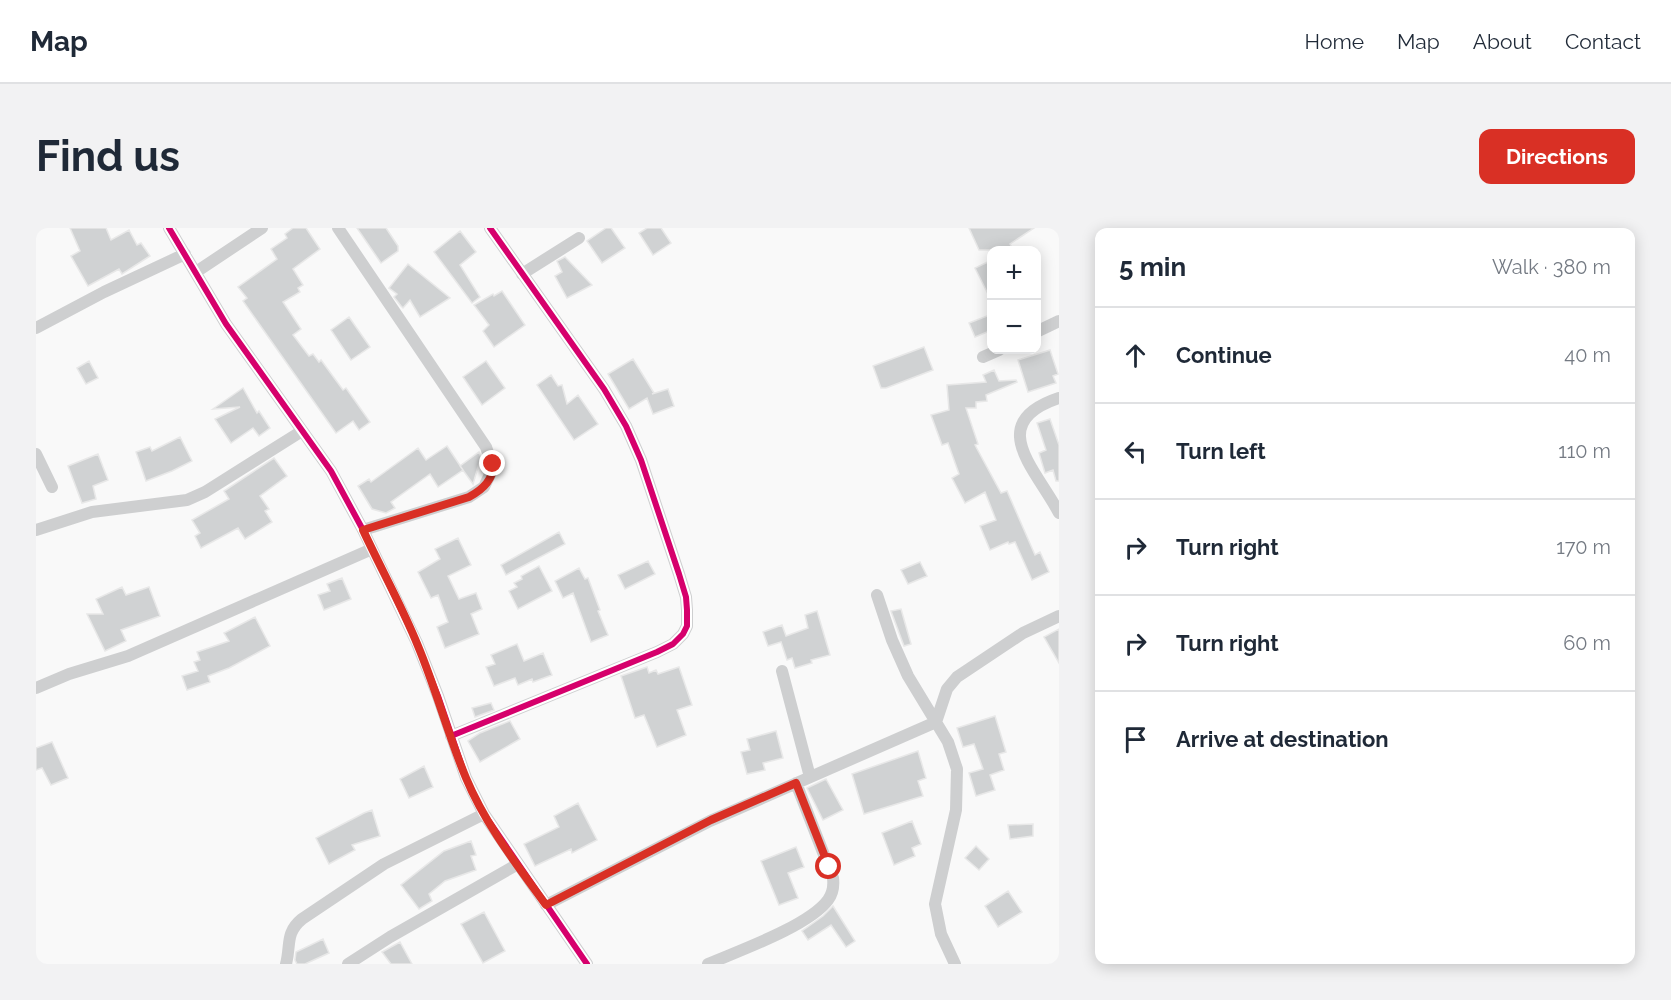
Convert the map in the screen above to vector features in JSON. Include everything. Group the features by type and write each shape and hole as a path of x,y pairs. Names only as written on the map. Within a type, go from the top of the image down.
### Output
{"street":[{"path":"169,228 226,324 331,471 363,530 417,643 466,778 484,814 587,964"},
{"path":"196,272 262,228"},
{"path":"338,228 486,447 493,468 484,487 469,497 363,530"},
{"path":"451,736 657,652 673,644 687,626 687,610 682,585 641,460 626,426 604,389 490,228"},
{"path":"522,274 579,238"},
{"path":"36,328 104,292 185,254"},
{"path":"1041,330 1059,321"},
{"path":"983,357 990,354"},
{"path":"1059,398 1031,411 1024,418 1019,438 1024,456 1059,513"},
{"path":"36,530 92,512 187,500 205,492 302,431"},
{"path":"36,454 52,487"},
{"path":"36,688 69,674 128,656 372,549"},
{"path":"876,595 908,676 948,742 957,769 956,810 935,904 941,934 955,964"},
{"path":"546,905 711,820 936,722 948,689 957,677 1023,633 1059,616"},
{"path":"782,671 810,777"},
{"path":"708,964 783,931 813,914 828,899 834,886 833,878 796,783"},
{"path":"286,964 288,939 297,923 302,919 384,864 484,814"},
{"path":"348,964 390,937 518,864"}],"building":[{"path":"70,228 106,228 111,240 129,230 137,245 141,243 150,256 122,274 119,269 88,286 71,256 80,251"},
{"path":"293,228 306,228 320,249 293,269 303,285 298,288 300,292 283,302 301,329 293,335 309,356 313,354 319,362 321,360 343,390 346,388 370,422 359,430 353,421 336,433 243,301 247,298 238,287 277,259 271,249 287,238 285,234"},
{"path":"357,228 386,228 398,246 398,251 381,263"},
{"path":"606,228 611,228 625,248 602,263 587,241"},
{"path":"647,228 661,228 671,243 653,255 639,233"},
{"path":"969,228 1034,228 1010,244 1011,246 987,246 987,250 979,250"},
{"path":"460,231 476,252 460,265 480,297 472,303 434,252"},
{"path":"565,257 592,285 567,298 555,276 562,272 557,261"},
{"path":"987,262 987,292 975,268"},
{"path":"408,264 450,298 420,317 410,300 403,308 394,297 397,294 389,288"},
{"path":"502,291 525,325 494,347 483,331 489,325 474,305"},
{"path":"987,316 987,332 975,337 969,323"},
{"path":"349,317 370,347 351,360 331,330"},
{"path":"924,347 933,370 881,388 873,366"},
{"path":"1050,350 1058,374 1053,376 1056,383 1028,392 1018,360"},
{"path":"633,359 654,393 652,394 668,389 674,406 653,414 647,398 629,409 608,374"},
{"path":"89,361 98,378 86,384 77,368"},
{"path":"486,361 505,388 482,405 463,377"},
{"path":"994,370 999,381 1016,380 1017,382 986,395 987,401 976,402 976,408 966,408 978,444 975,445 1001,493 1007,491 1035,555 1040,552 1049,572 1032,580 1015,542 1009,544 1008,542 990,550 980,526 996,520 985,492 965,503 952,478 959,474 948,443 942,445 931,415 949,410 947,385 986,382 983,375"},
{"path":"551,375 558,386 562,385 567,404 578,395 598,424 574,440 537,385"},
{"path":"243,388 257,413 259,411 270,428 259,436 253,428 231,443 215,419 240,407 213,409"},
{"path":"1050,419 1059,445 1059,481 1056,481 1053,470 1045,473 1039,453 1046,450 1037,423"},
{"path":"180,437 192,461 146,481 136,452 150,447 152,451"},
{"path":"447,446 463,470 438,487 430,474 391,502 395,508 386,513 372,509 358,486 369,479 371,482 418,448 426,460"},
{"path":"479,452 481,457 473,484 460,466"},
{"path":"98,454 108,480 93,486 96,499 82,503 68,466"},
{"path":"274,458 287,476 260,496 269,509 265,511 272,522 245,539 238,528 201,548 195,536 200,533 192,520 229,499 224,491"},
{"path":"559,532 565,544 506,575 501,565"},
{"path":"458,538 471,565 448,576 459,599 476,593 482,609 471,614 479,634 445,648 437,627 448,622 438,595 431,598 418,572 440,559 435,549"},
{"path":"648,561 655,574 625,589 618,575"},
{"path":"920,562 927,576 908,584 901,570"},
{"path":"539,566 552,591 518,609 509,591 517,587 514,583 522,579 521,576"},
{"path":"579,568 585,579 588,578 608,635 591,642 573,593 563,598 555,581"},
{"path":"342,578 351,599 324,610 318,595 330,591 327,584"},
{"path":"122,587 126,595 149,587 160,616 121,630 126,641 105,651 87,614 103,614 96,599"},
{"path":"901,609 911,644 904,646 891,611"},
{"path":"817,611 830,655 811,660 812,663 795,668 792,658 787,660 781,642 768,646 763,632 782,625 786,636 808,628 805,615"},
{"path":"255,617 270,646 229,668 208,676 210,682 187,690 182,676 198,671 194,662 200,660 197,652 229,641 224,633"},
{"path":"1059,629 1059,663 1044,637"},
{"path":"517,644 524,661 543,653 552,675 533,682 532,679 518,685 515,678 494,686 486,667 495,664 491,655"},
{"path":"647,667 649,673 656,670 658,674 679,667 692,705 677,710 686,735 657,747 644,715 635,718 621,676"},
{"path":"491,703 494,710 475,717 472,708"},
{"path":"995,716 1006,752 999,754 1004,770 990,775 995,790 976,796 969,773 983,769 974,744 963,747 957,728"},
{"path":"510,721 520,739 480,762 468,741 480,733"},
{"path":"776,731 783,758 763,763 765,770 747,774 741,752 750,750 747,739"},
{"path":"52,742 68,778 51,785 42,768 36,770 36,748"},
{"path":"918,751 926,778 918,781 923,796 864,814 852,774"},
{"path":"424,766 433,787 409,798 400,779"},
{"path":"826,779 843,810 823,820 807,788"},
{"path":"578,803 597,840 572,853 571,849 535,866 524,844 559,827 554,816"},
{"path":"372,810 380,836 352,845 355,850 329,864 316,838"},
{"path":"912,821 921,844 912,848 915,856 894,865 882,833"},
{"path":"1033,824 1033,836 1010,839 1008,825"},
{"path":"471,841 476,855 471,856 476,870 445,881 429,894 432,901 419,909 401,885 444,851"},
{"path":"976,846 989,859 979,870 965,858"},
{"path":"796,847 804,867 788,873 798,898 779,905 761,861"},
{"path":"1008,891 1022,912 998,927 985,906"},
{"path":"833,906 855,941 846,947 831,925 808,940 802,931"},
{"path":"484,912 505,951 483,963 461,924"},
{"path":"323,939 329,953 305,964 297,964 296,952"},
{"path":"400,942 412,964 391,964 382,952"}],"cycle path":[{"path":"169,228 226,324 331,471 363,530 417,643 466,778 484,814 587,964"},
{"path":"451,736 657,652 673,644 687,626 686,597 679,574 641,460 626,426 604,389 490,228"}],"route":[{"path":"493,464 492,474 484,487 469,497 363,530 417,643 473,794 546,905 711,820 796,783 829,867"}]}
